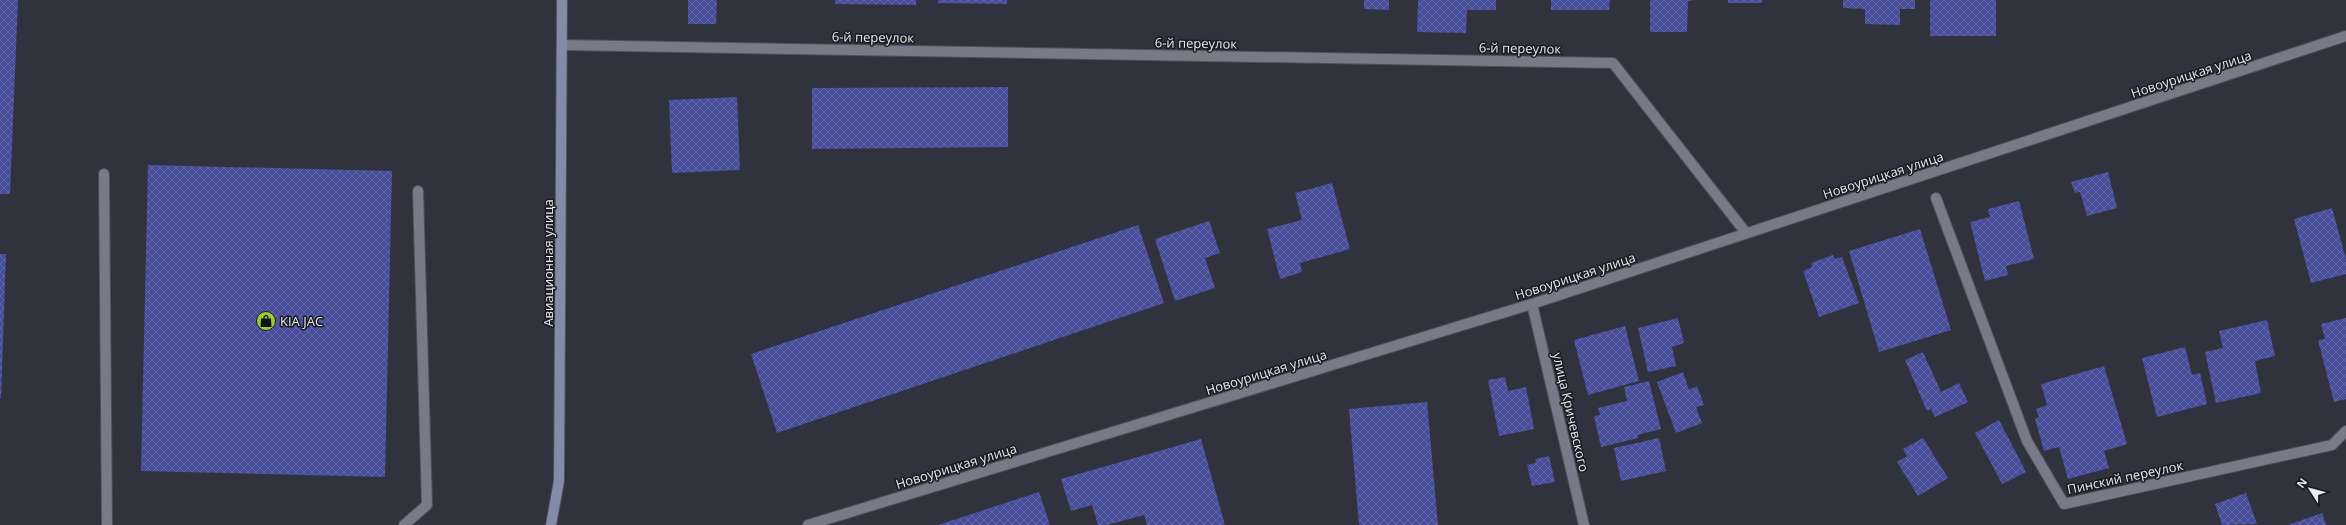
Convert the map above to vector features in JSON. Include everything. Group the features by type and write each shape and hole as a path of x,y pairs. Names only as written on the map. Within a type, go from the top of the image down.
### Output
{"main road":[{"name":"Авиационная улица","path":"551,525 559,481 563,45 562,0"}],"street":[{"name":"Новоурицкая улица","path":"808,525 1532,304 2346,36"},
{"name":"6-й переулок","path":"563,45 1613,63 1746,234"},
{"path":"104,174 107,525"},
{"path":"404,525 427,505 418,191"},
{"name":"Пинский переулок","path":"1936,198 2027,441 2064,504 2332,445 2346,432"},
{"name":"улица Кричевского","path":"1532,304 1584,525"}],"building":[{"path":"0,0 18,0 10,194 0,194"},
{"path":"688,0 717,0 716,24 688,24"},
{"path":"835,0 916,0 916,5 835,4"},
{"path":"938,0 1007,0 1007,4 938,3"},
{"path":"1364,0 1389,0 1389,10 1364,9"},
{"path":"1418,0 1496,0 1496,10 1467,10 1466,33 1417,32"},
{"path":"1551,0 1610,0 1609,10 1551,10"},
{"path":"1650,0 1696,0 1688,1 1687,32 1650,32"},
{"path":"1728,0 1762,0 1762,3 1728,3"},
{"path":"1843,0 1915,0 1915,9 1900,9 1900,25 1865,24 1865,9 1843,8"},
{"path":"1930,0 1996,0 1996,36 1930,36"},
{"path":"1008,87 1008,147 812,149 812,88"},
{"path":"737,97 740,170 672,173 669,100"},
{"path":"148,165 392,171 385,477 141,471"},
{"path":"2108,172 2117,208 2087,216 2080,192 2075,193 2071,182"},
{"path":"1332,183 1350,249 1300,263 1302,272 1280,279 1267,229 1302,220 1295,193"},
{"path":"2019,201 2034,259 2006,266 2008,275 1985,281 1970,222 1990,217 1988,209"},
{"path":"2332,208 2346,259 2346,274 2311,283 2294,219"},
{"path":"1209,221 1220,253 1205,258 1215,288 1175,301 1155,239"},
{"path":"1138,225 1164,303 777,433 751,354"},
{"path":"1920,229 1951,330 1879,352 1849,251"},
{"path":"0,254 6,254 1,398 0,398"},
{"path":"1833,255 1835,259 1842,257 1859,303 1819,317 1803,271 1812,267 1811,263"},
{"path":"1678,318 1684,343 1672,347 1676,366 1648,372 1638,328"},
{"path":"2346,318 2346,399 2334,402 2318,340 2325,339 2321,324"},
{"path":"2267,320 2275,356 2255,361 2261,393 2216,403 2205,352 2223,348 2219,331"},
{"path":"1625,326 1639,381 1588,395 1574,340"},
{"path":"2185,347 2192,375 2200,373 2207,404 2157,417 2142,358"},
{"path":"1923,352 1941,392 1959,383 1968,402 1935,417 1931,409 1927,411 1905,360"},
{"path":"2104,366 2127,444 2104,451 2109,468 2068,479 2059,447 2044,451 2035,419 2039,417 2036,409 2047,405 2041,384"},
{"path":"1683,372 1689,390 1697,386 1704,405 1696,407 1702,423 1676,433 1657,382"},
{"path":"1505,377 1508,391 1526,387 1534,429 1499,436 1488,380"},
{"path":"1649,381 1661,429 1637,435 1638,438 1601,447 1594,416 1600,415 1598,408 1627,401 1624,387"},
{"path":"1427,402 1438,525 1359,525 1349,409"},
{"path":"1999,420 2026,472 2002,484 1975,433"},
{"path":"1659,438 1666,471 1621,481 1614,448"},
{"path":"1923,438 1948,478 1918,496 1897,462 1907,456 1903,449"},
{"path":"1201,439 1225,525 1147,525 1144,515 1107,525 1098,525 1092,505 1071,511 1061,479"},
{"path":"1549,456 1555,482 1532,486 1527,465 1536,463 1535,459"},
{"path":"1039,492 1050,525 938,525"},
{"path":"2246,493 2257,524 2222,525 2215,504"},
{"path":"2322,513 2326,525 2288,525"}],"place":[{"name":"KIA JAC","path":"266,321"}]}
